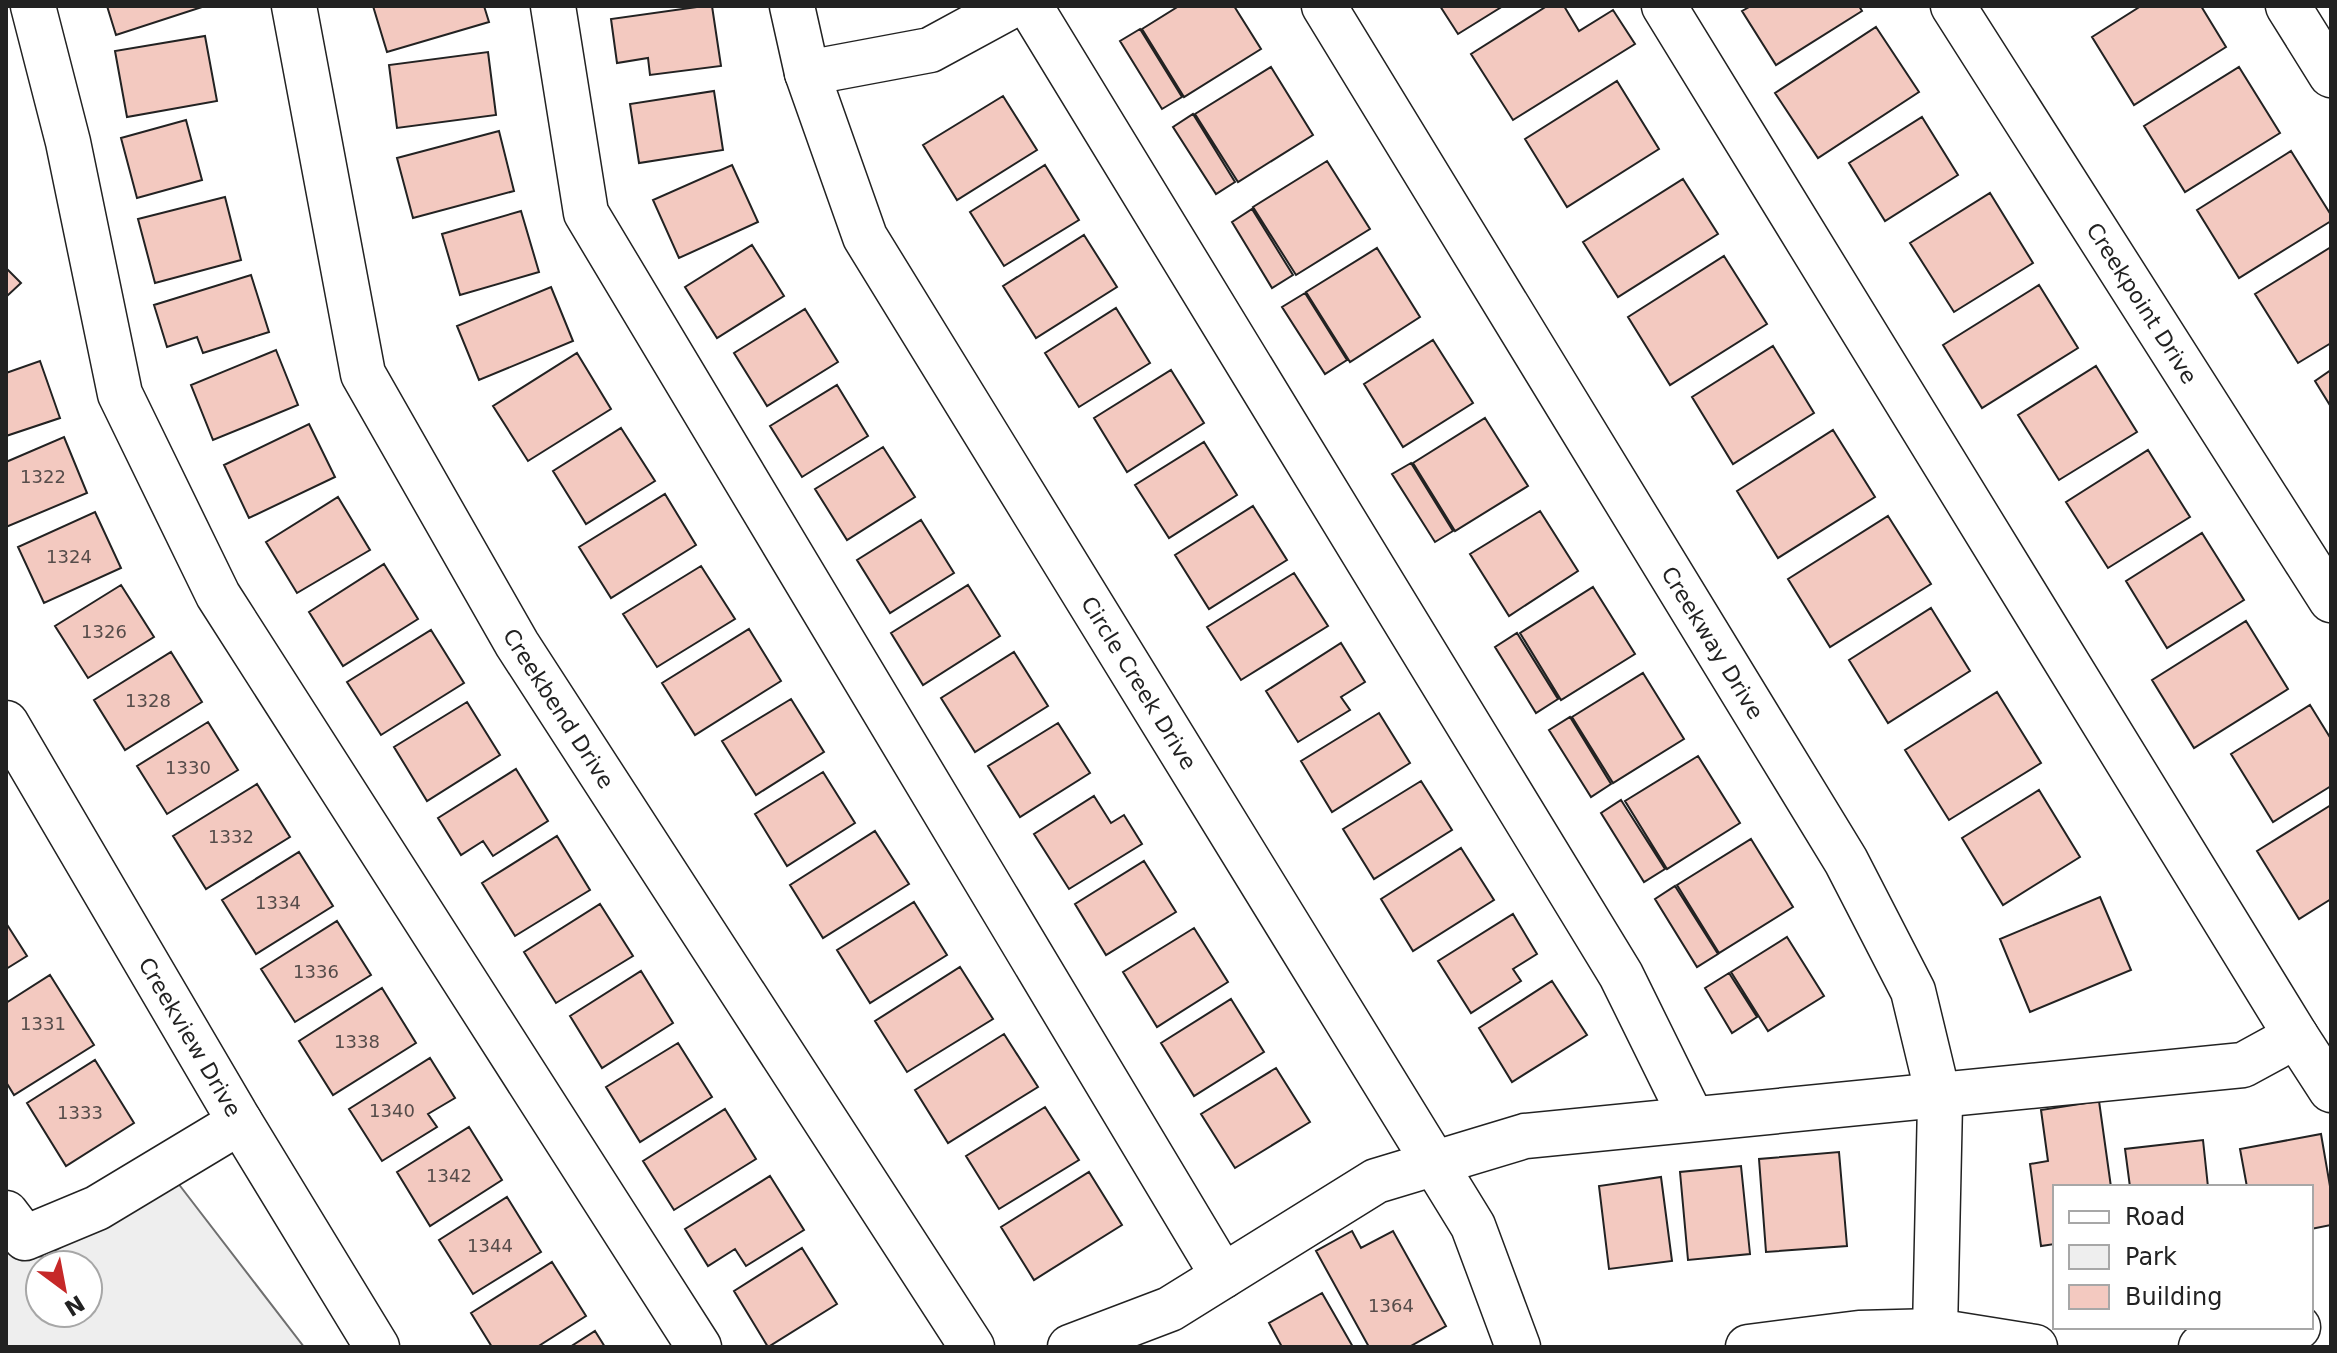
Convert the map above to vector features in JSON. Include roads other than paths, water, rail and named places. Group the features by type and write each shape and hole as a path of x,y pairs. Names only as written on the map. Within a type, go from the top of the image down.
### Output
{"street":[{"path":"33,6 68,142 120,394 218,595 699,1347"},
{"name":"Creekbend Drive","path":"294,6 363,374 517,644 972,1347"},
{"path":"553,6 586,213 1223,1276"},
{"name":"Circle Creek Drive","path":"792,6 807,73 865,237 1473,1226 1518,1347"},
{"path":"807,73 930,50 1011,6"},
{"path":"1030,6 1612,961 1692,1119"},
{"name":"Creekway Drive","path":"1324,6 1846,861 1913,991 1940,1103 1935,1331"},
{"path":"1664,6 2331,1090"},
{"name":"Creekpoint Drive","path":"1953,6 2331,600"},
{"path":"2288,6 2331,75"},
{"name":"Creekview Drive","path":"6,723 240,1122 377,1347"},
{"path":"1070,1347 1170,1309 1376,1181 1525,1136 2243,1065 2296,1036"},
{"path":"6,1213 25,1238 97,1208 240,1122"},
{"path":"2201,1347 2266,1337 2292,1329"},
{"path":"1748,1347 1859,1333 1935,1331 2035,1347"}]}
